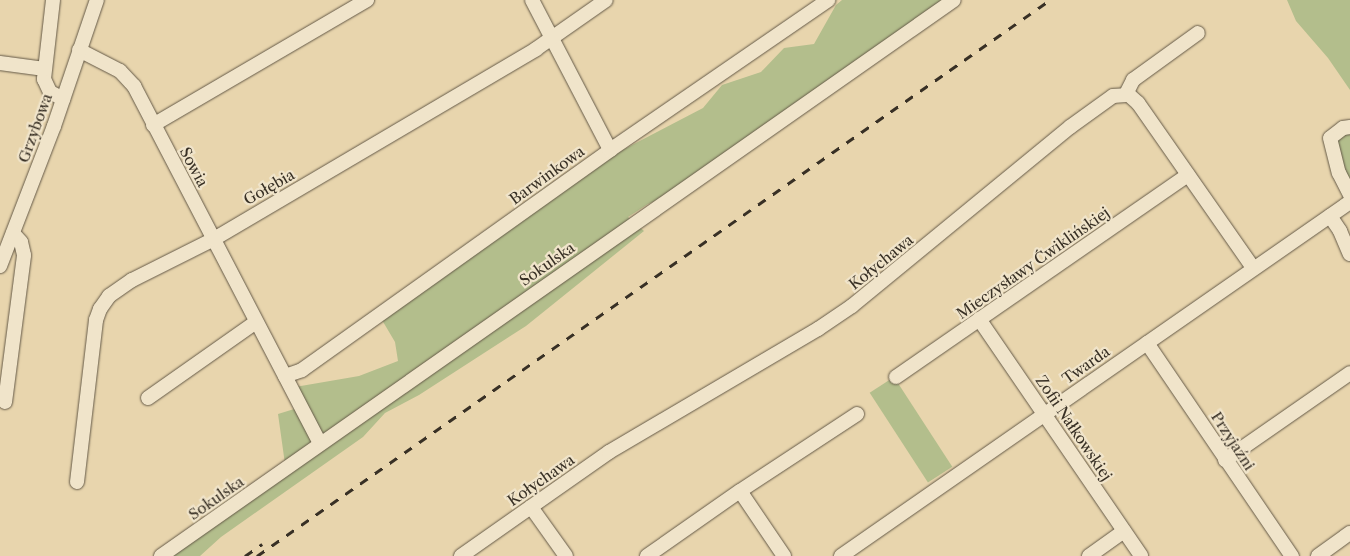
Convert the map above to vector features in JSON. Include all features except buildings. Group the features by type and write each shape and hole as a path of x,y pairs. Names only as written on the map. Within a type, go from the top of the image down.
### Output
{"street":[{"path":"53,0 44,78 50,92 63,99"},
{"name":"Grzybowa","path":"0,266 98,0"},
{"path":"154,125 367,0"},
{"path":"532,0 610,150"},
{"name":"Gołębia","path":"77,482 96,320 100,308 118,289 214,239 551,38 606,0"},
{"name":"Barwinkowa","path":"285,376 302,370 610,150 828,0"},
{"name":"Sokulska","path":"160,556 954,0"},
{"path":"1198,33 1133,80 1126,94 1138,103 1253,268"},
{"name":"Sowia","path":"79,50 107,62 128,78 140,95 320,443"},
{"path":"0,63 44,69"},
{"name":"Kołychawa","path":"461,556 631,438 818,329 852,306 1070,128 1111,97 1126,94"},
{"path":"1350,127 1343,128 1330,138 1339,173 1350,194"},
{"name":"Mieczysławy Ćwiklińskiej","path":"896,377 1188,175"},
{"name":"Twarda","path":"841,556 1350,202"},
{"path":"1330,216 1340,231 1350,254"},
{"path":"5,402 24,255 21,242 13,233"},
{"name":"Zofii Nałkowskiej","path":"979,319 1141,556"},
{"path":"148,398 256,322"},
{"name":"Przyjaźni","path":"1147,343 1196,412 1225,460 1292,556"},
{"path":"1225,460 1350,373"},
{"path":"647,556 740,491 857,414"},
{"path":"740,491 784,556"},
{"path":"531,507 566,556"},
{"path":"1089,556 1124,532"},
{"path":"1318,556 1350,533"}],"green space":[{"path":"842,0 949,0 670,195 648,204 628,217 644,231 526,326 419,395 385,413 363,437 221,537 200,556 166,556 285,464 278,414 304,406 295,387 359,376 398,361 395,342 382,320 609,157 703,108 722,85 761,72 784,48 814,44 836,5"},
{"path":"1287,0 1350,0 1350,90 1328,58 1296,21"},
{"path":"1350,129 1350,183 1335,142"},
{"path":"894,377 952,467 928,483 870,393"}],"railway":[{"path":"257,556 1050,0"},
{"path":"245,556 262,544"}]}
